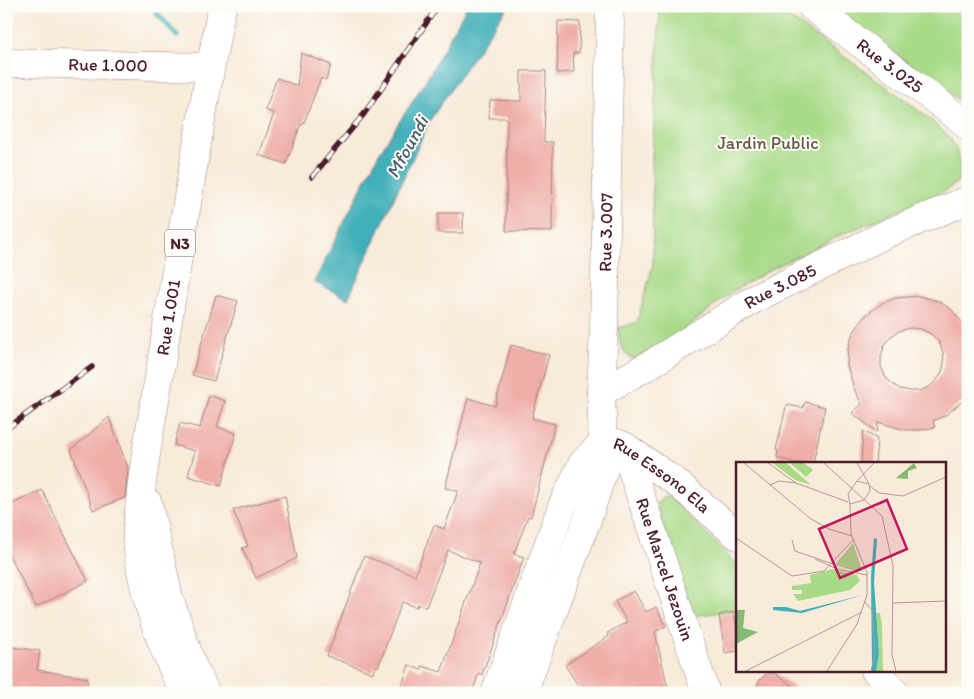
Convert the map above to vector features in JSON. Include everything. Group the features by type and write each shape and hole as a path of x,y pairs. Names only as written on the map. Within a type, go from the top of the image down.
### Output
{"main road":[{"name":"Rue 1.001","path":"142,480 175,273 222,6"},
{"name":"Rue 3.025","path":"811,6 968,126"},
{"name":"Rue 3.007","path":"523,693 614,444 602,392 612,12"},
{"name":"Rue 1.000","path":"6,63 210,66"},
{"name":"Rue 3.085","path":"602,392 651,364 756,298 888,233 968,200"},
{"name":"Rue Essono Ela","path":"614,444 676,482 736,534"},
{"path":"495,693 562,506 582,464 614,444"},
{"name":"Rue Marcel Jezouin","path":"614,444 706,693"},
{"name":"N3","path":"142,480 137,537 139,560 151,613 184,693"},
{"name":"N3","path":"142,480 170,598 193,668 206,693"},
{"path":"877,672 895,693"}],"green space":[{"name":"Jardin Public","path":"660,6 773,6 904,99 933,122 951,139 959,156 961,173 958,181 947,190 843,234 773,268 732,292 666,344 632,359 625,353 621,345 618,328 637,322 653,265 652,158"},
{"path":"831,6 968,6 968,107"},
{"path":"664,496 669,497 736,563 736,610 692,616 656,503"}],"water":[{"name":"Mfoundi","path":"467,6 508,6 430,120 348,299 314,282 378,155 428,77"}],"building":[{"path":"558,21 580,22 579,53 573,53 574,72 557,73"},
{"path":"301,53 331,65 326,80 321,78 286,164 259,155 274,113 265,110 277,78 297,86"},
{"path":"521,71 546,71 544,142 553,142 552,232 506,231 507,118 489,118 490,100 521,101"},
{"path":"438,213 463,213 463,233 438,233"},
{"path":"216,295 238,301 214,381 192,375"},
{"path":"919,296 938,301 951,309 968,329 968,406 961,402 946,415 933,421 935,427 921,430 905,430 878,422 877,432 852,413 862,404 854,389 847,365 848,349 852,335 864,317 882,303 896,298","holes":["910,328 921,329 931,334 939,342 943,352 944,363 942,372 929,387 919,391 900,389 885,376 881,366 884,346 890,337 899,331"]},
{"path":"511,345 549,355 532,418 555,424 531,517 528,516 514,554 524,557 482,675 479,673 472,693 399,693 409,665 421,670 422,666 441,672 480,563 448,550 426,607 418,604 417,607 402,602 378,667 375,666 373,673 327,656 364,556 415,575 434,525 444,529 458,491 445,488 468,398 495,406"},
{"path":"209,395 225,401 217,427 236,433 221,486 188,476 195,451 174,445 180,423 200,428"},
{"path":"805,402 825,407 813,462 794,462 777,458 778,451 776,450 786,407 788,405 803,408"},
{"path":"109,417 128,468 125,498 93,510 71,450"},
{"path":"863,431 877,439 875,462 861,462"},
{"path":"42,490 88,581 36,607 6,549 6,507"},
{"path":"285,496 297,558 256,578 242,548 248,546 233,510"},
{"path":"634,591 646,612 656,607 666,626 655,632 669,693 583,693 565,665 609,636 607,633 627,622 615,601"},
{"path":"734,612 736,651 725,653 719,615"},
{"path":"6,646 40,651 37,670 88,678 86,693 6,693"},
{"path":"766,674 776,674 802,693 754,693 759,681"}],"waterway":[{"path":"155,6 156,12 177,36"}],"railway":[{"path":"312,177 364,114 438,6"},
{"path":"6,429 92,367"}]}
